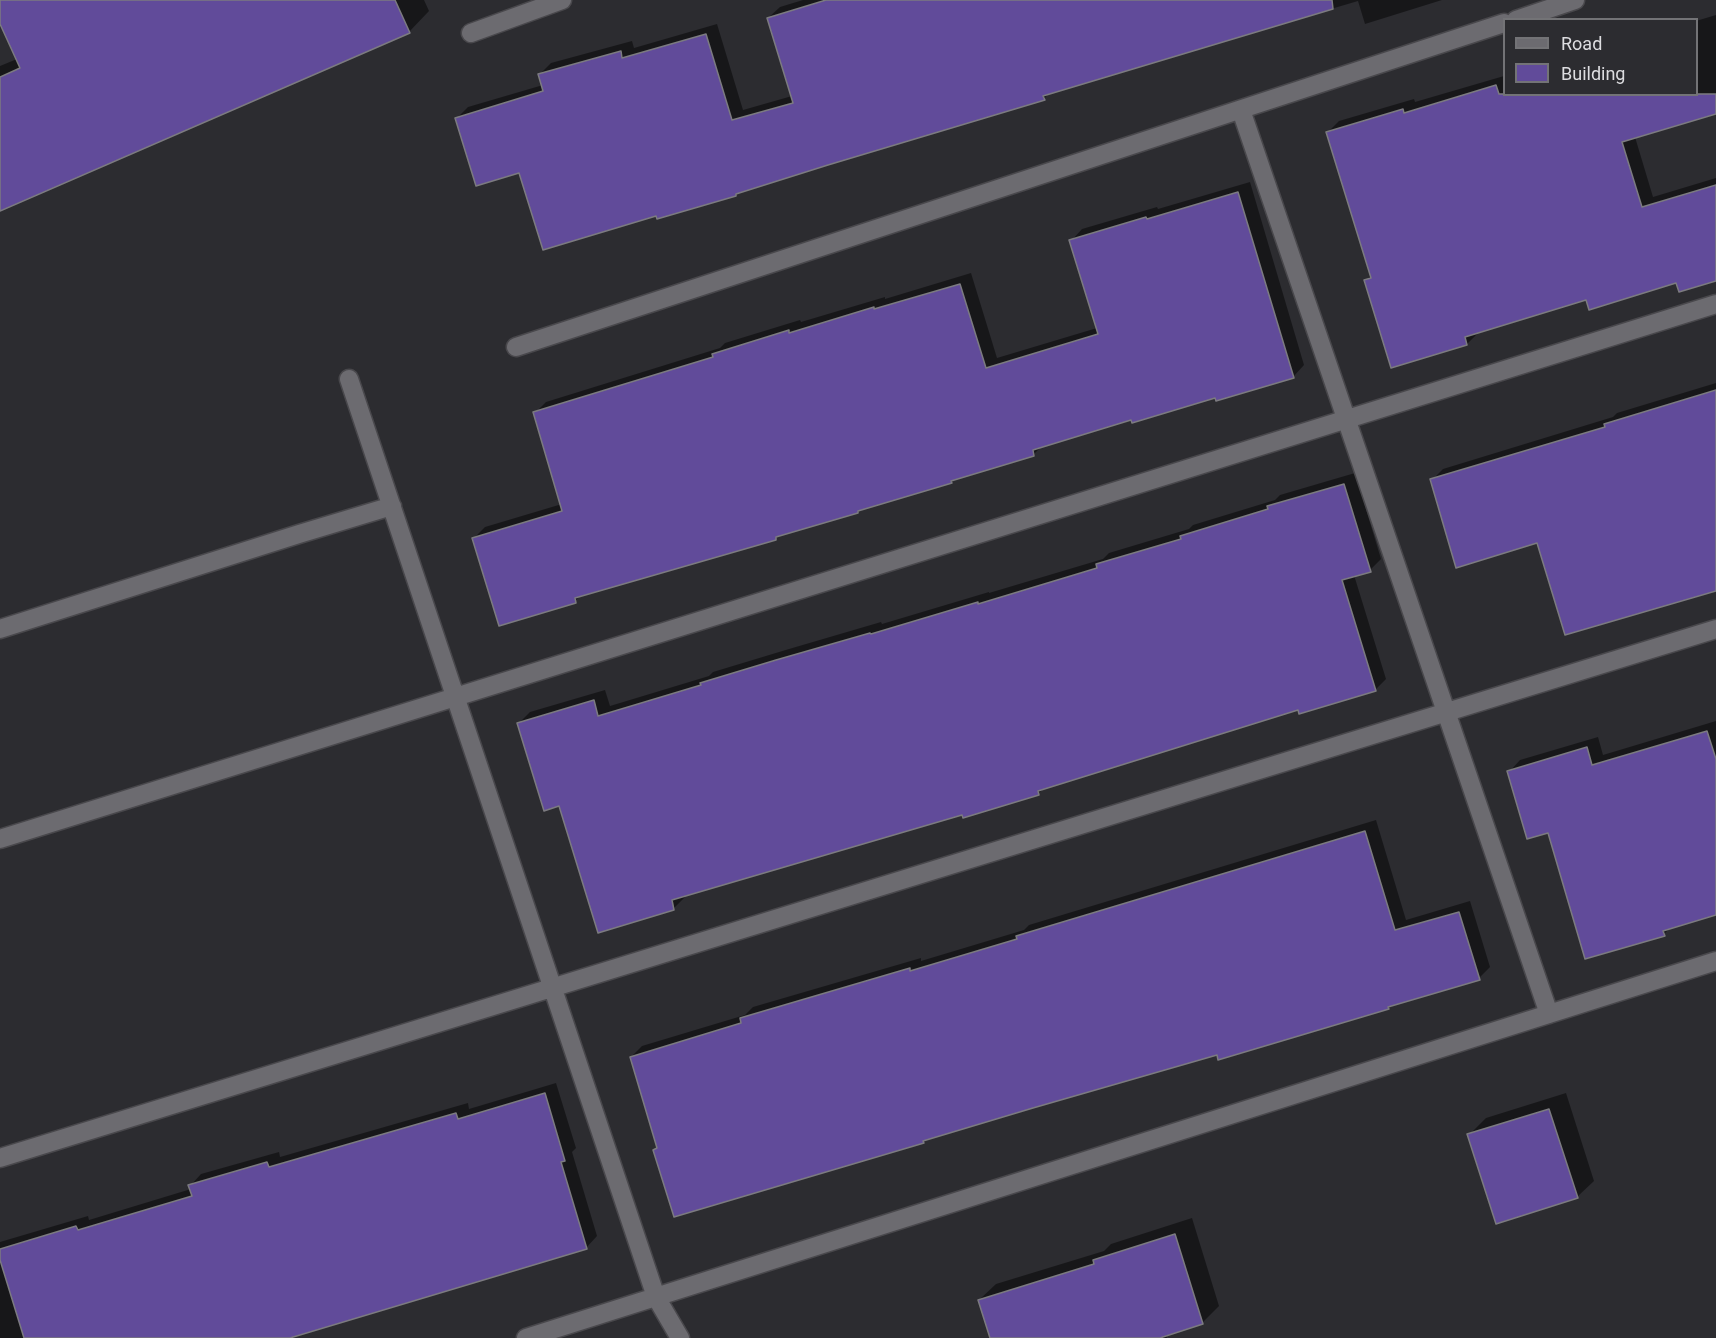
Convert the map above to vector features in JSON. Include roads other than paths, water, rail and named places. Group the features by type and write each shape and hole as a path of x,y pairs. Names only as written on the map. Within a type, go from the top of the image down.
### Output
{"street":[{"path":"471,33 562,0"},
{"path":"1522,18 1575,0"},
{"path":"516,347 1503,23"},
{"path":"1241,110 1550,1014"},
{"path":"0,839 1716,304"},
{"path":"349,379 656,1297 680,1338"},
{"path":"0,629 392,506"},
{"path":"0,1158 1716,629"},
{"path":"526,1338 1716,961"}]}
